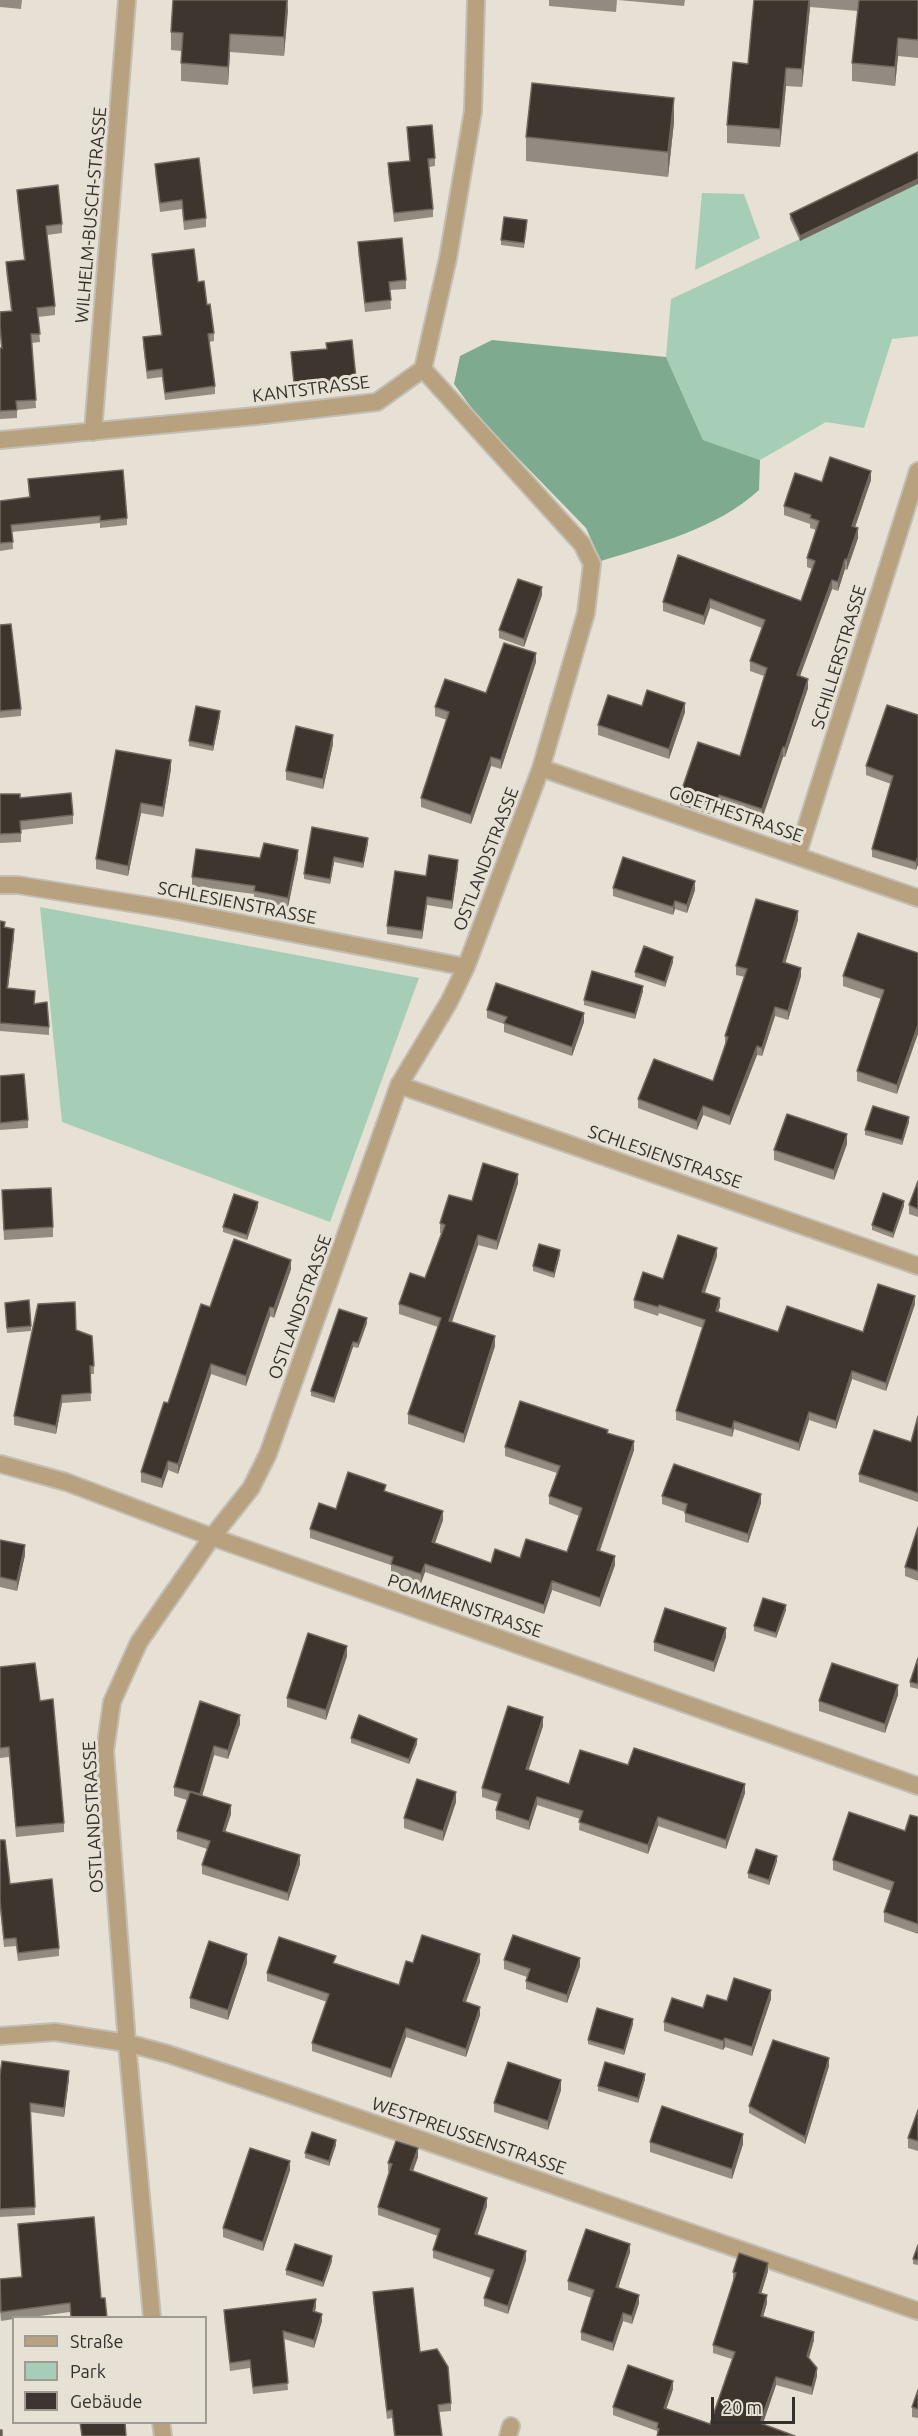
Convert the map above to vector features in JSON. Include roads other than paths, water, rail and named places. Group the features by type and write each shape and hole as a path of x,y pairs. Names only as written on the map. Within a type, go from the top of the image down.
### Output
{"street":[{"name":"WILHELM-BUSCH-STRASSE","path":"93,432 128,0"},
{"path":"423,369 448,258 473,111 476,0"},
{"name":"KANTSTRASSE","path":"0,440 377,402 423,369"},
{"name":"OSTLANDSTRASSE","path":"152,2316 127,2043 105,1751 112,1702 139,1642 212,1537 251,1488 268,1454 399,1085 449,1002 466,968 541,768 585,614 592,573 590,555 582,544 423,369"},
{"name":"SCHILLERSTRASSE","path":"797,856 918,471"},
{"name":"GOETHESTRASSE","path":"541,768 918,898"},
{"name":"SCHLESIENSTRASSE","path":"0,885 18,885 168,909 466,968"},
{"name":"SCHLESIENSTRASSE","path":"399,1085 918,1266"},
{"name":"POMMERNSTRASSE","path":"0,1464 66,1482 212,1537 918,1786"},
{"name":"WESTPREUSSENSTRASSE","path":"0,2036 55,2032 127,2043 168,2054 918,2311"}]}
